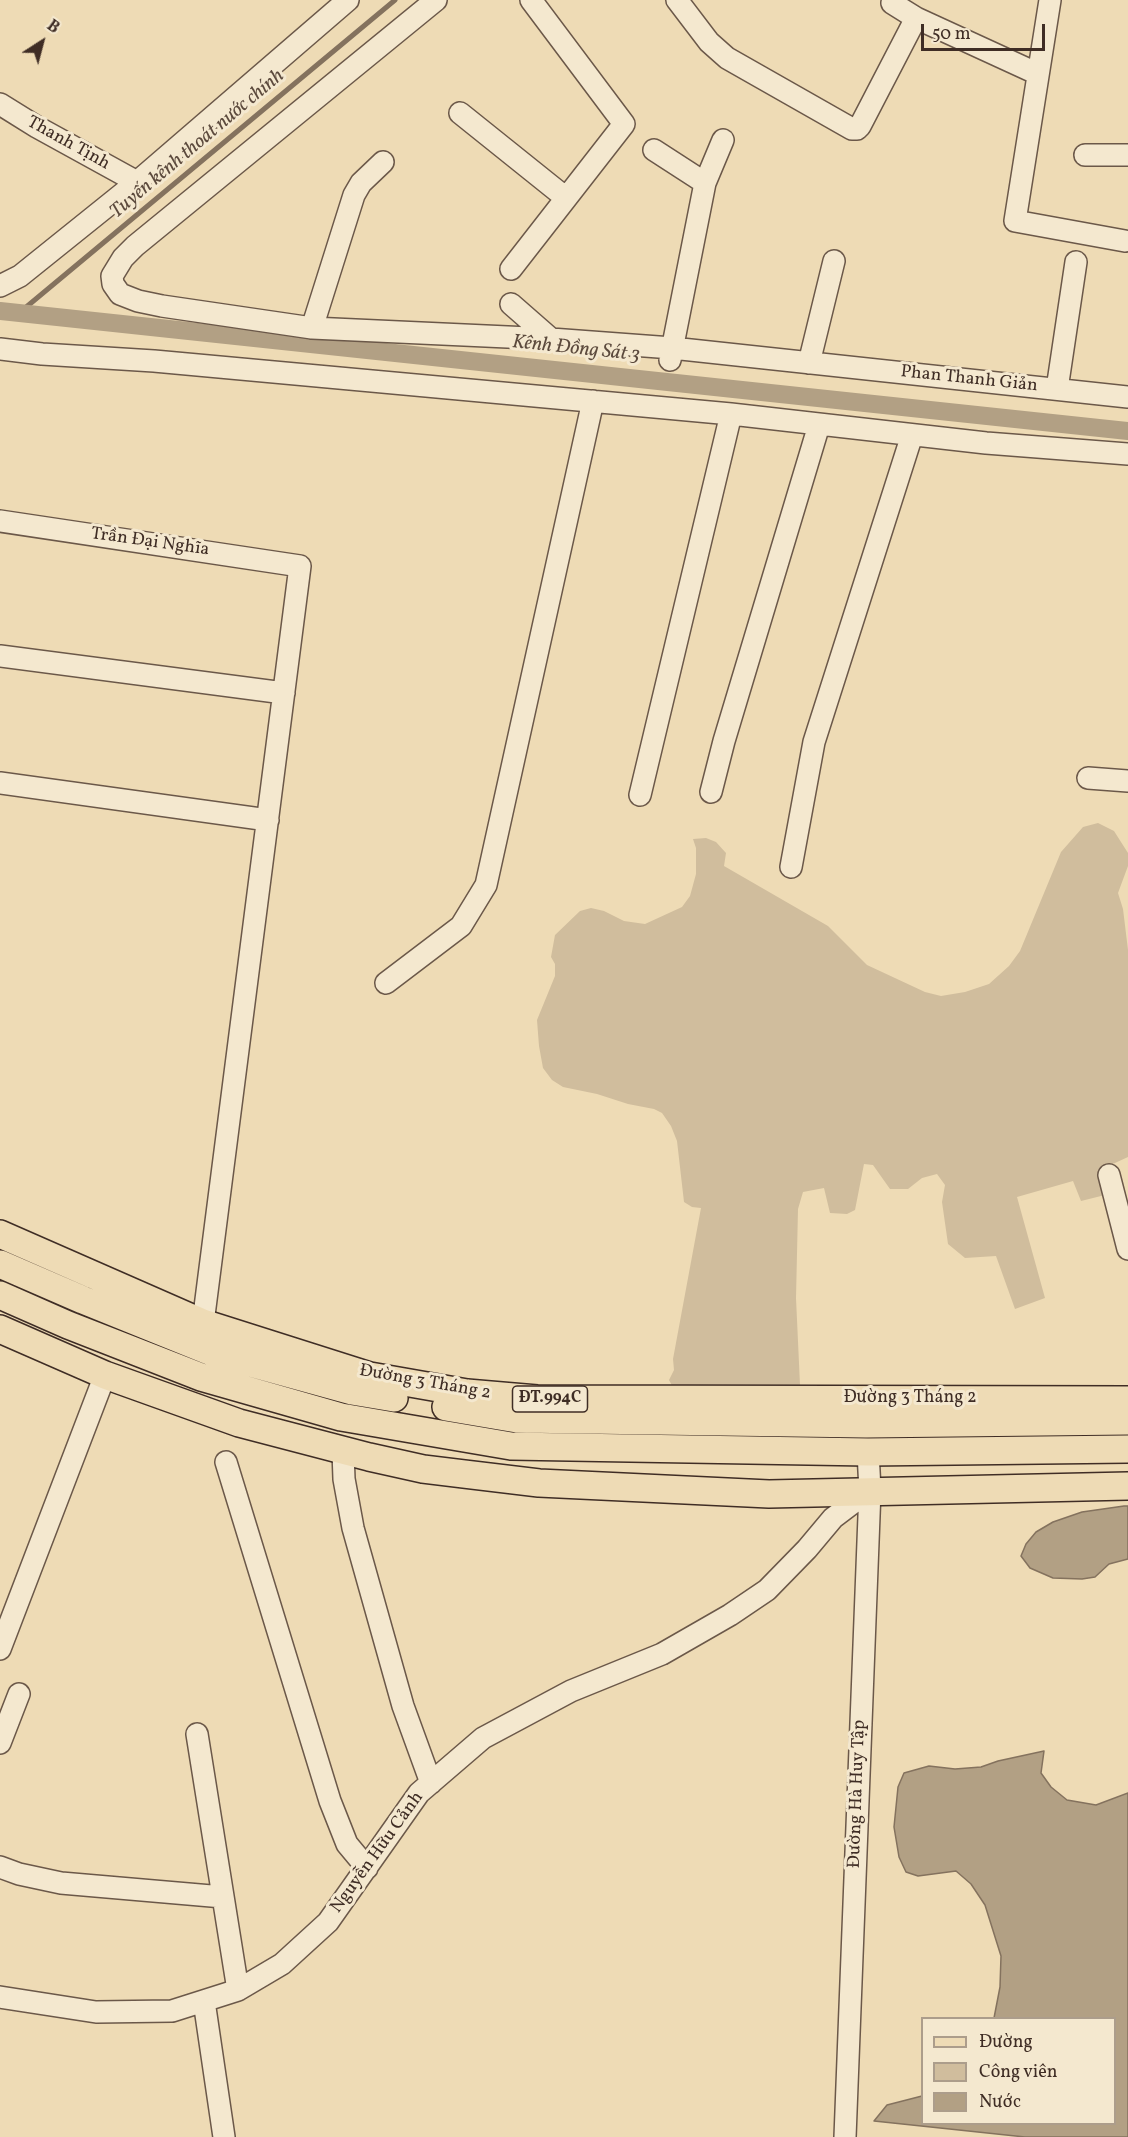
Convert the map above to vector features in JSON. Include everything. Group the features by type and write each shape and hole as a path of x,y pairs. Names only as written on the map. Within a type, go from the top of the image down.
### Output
{"main road":[{"name":"Đường 3 Tháng 2","path":"0,1234 203,1323 369,1376 467,1393 537,1399 1128,1421"},
{"name":"Đường 3 Tháng 2","path":"0,1264 214,1353 352,1391 517,1419 866,1412 1128,1400"},
{"path":"0,1295 68,1325 201,1377 341,1417 511,1446 868,1452 1128,1449"},
{"path":"0,1329 105,1375 207,1413 423,1469 539,1484 769,1494 1128,1486"},
{"path":"866,1412 868,1452"}],"street":[{"path":"0,286 20,276 137,182 348,0"},
{"name":"Phan Thanh Giản","path":"436,0 135,246 123,258 112,276 113,284 120,294 138,301 312,328 550,339 671,355 809,363 1128,397"},
{"path":"512,269 624,124 531,0"},
{"path":"676,0 709,42 727,58 852,129 860,126 916,18"},
{"path":"1050,0 1014,221 1125,241"},
{"path":"892,3 916,18 1038,74"},
{"name":"Thanh Tịnh","path":"0,104 137,182"},
{"path":"460,113 566,198"},
{"path":"671,355 705,183 723,140"},
{"path":"654,150 705,183"},
{"path":"1085,155 1128,155"},
{"path":"312,328 354,195 361,183 383,162"},
{"path":"809,363 834,261"},
{"path":"1057,389 1076,261"},
{"path":"511,304 550,339"},
{"path":"0,349 594,401 912,435 1128,454"},
{"path":"386,983 461,926 486,885 594,401"},
{"path":"640,795 731,414"},
{"path":"711,792 727,729 819,425"},
{"path":"790,867 814,742 912,435"},
{"name":"Trần Đại Nghĩa","path":"0,521 300,566 284,693"},
{"path":"0,656 284,693 203,1323"},
{"path":"1088,777 1128,781"},
{"path":"0,783 268,820"},
{"path":"1109,1175 1128,1249"},
{"path":"0,1649 105,1375"},
{"path":"343,1450 344,1479 353,1528 403,1706 431,1782"},
{"name":"Đường Hà Huy Tập","path":"845,2137 870,1490 868,1452"},
{"path":"226,1462 330,1801 347,1844 367,1868"},
{"name":"Nguyễn Hữu Cảnh","path":"0,1997 96,2012 172,2011 238,1990 282,1964 328,1922 367,1868 394,1825 419,1793 483,1738 571,1691 662,1654 730,1615 767,1590 833,1518 870,1490"},
{"path":"0,1743 19,1694"},
{"path":"197,1734 238,1990"},
{"path":"0,1867 19,1874 61,1883 223,1897"},
{"path":"204,2001 224,2137"}],"green space":[{"path":"1098,823 1114,831 1128,853 1128,866 1118,893 1123,909 1128,950 1128,1157 1104,1168 1109,1194 1081,1201 1073,1181 1017,1197 1045,1298 1015,1309 996,1256 965,1258 948,1244 942,1202 945,1185 937,1174 922,1178 908,1189 890,1189 873,1165 864,1164 855,1210 847,1214 830,1213 824,1188 803,1192 798,1209 796,1298 800,1385 674,1389 669,1380 674,1370 673,1359 701,1208 692,1207 684,1202 677,1141 662,1113 597,1094 563,1087 552,1080 543,1068 537,1020 555,976 555,964 551,957 555,935 580,911 591,908 604,911 624,921 645,924 682,907 690,896 696,874 696,848 693,839 706,838 716,842 726,853 724,866 828,926 867,965 925,992 941,996 965,992 989,984 1009,966 1020,951 1061,852 1083,827"}],"water":[{"path":"1128,1506 1128,1559 1109,1564 1095,1577 1053,1578 1030,1568 1021,1556 1026,1544 1036,1532 1053,1522 1082,1512"},
{"path":"1044,1751 1041,1773 1051,1787 1067,1800 1096,1805 1128,1793 1128,2137 1025,2137 874,2121 887,2105 921,2096 921,2125 1116,2125 1116,2017 994,2017 1000,1987 1001,1956 985,1905 971,1884 956,1871 918,1876 906,1872 899,1857 894,1827 898,1787 904,1773 929,1766 955,1769 981,1767"}],"waterway":[{"name":"Tuyến kênh thoát nước chính","path":"19,313 395,0"},
{"name":"Kênh Đồng Sát 3","path":"0,311 1128,431"}]}
